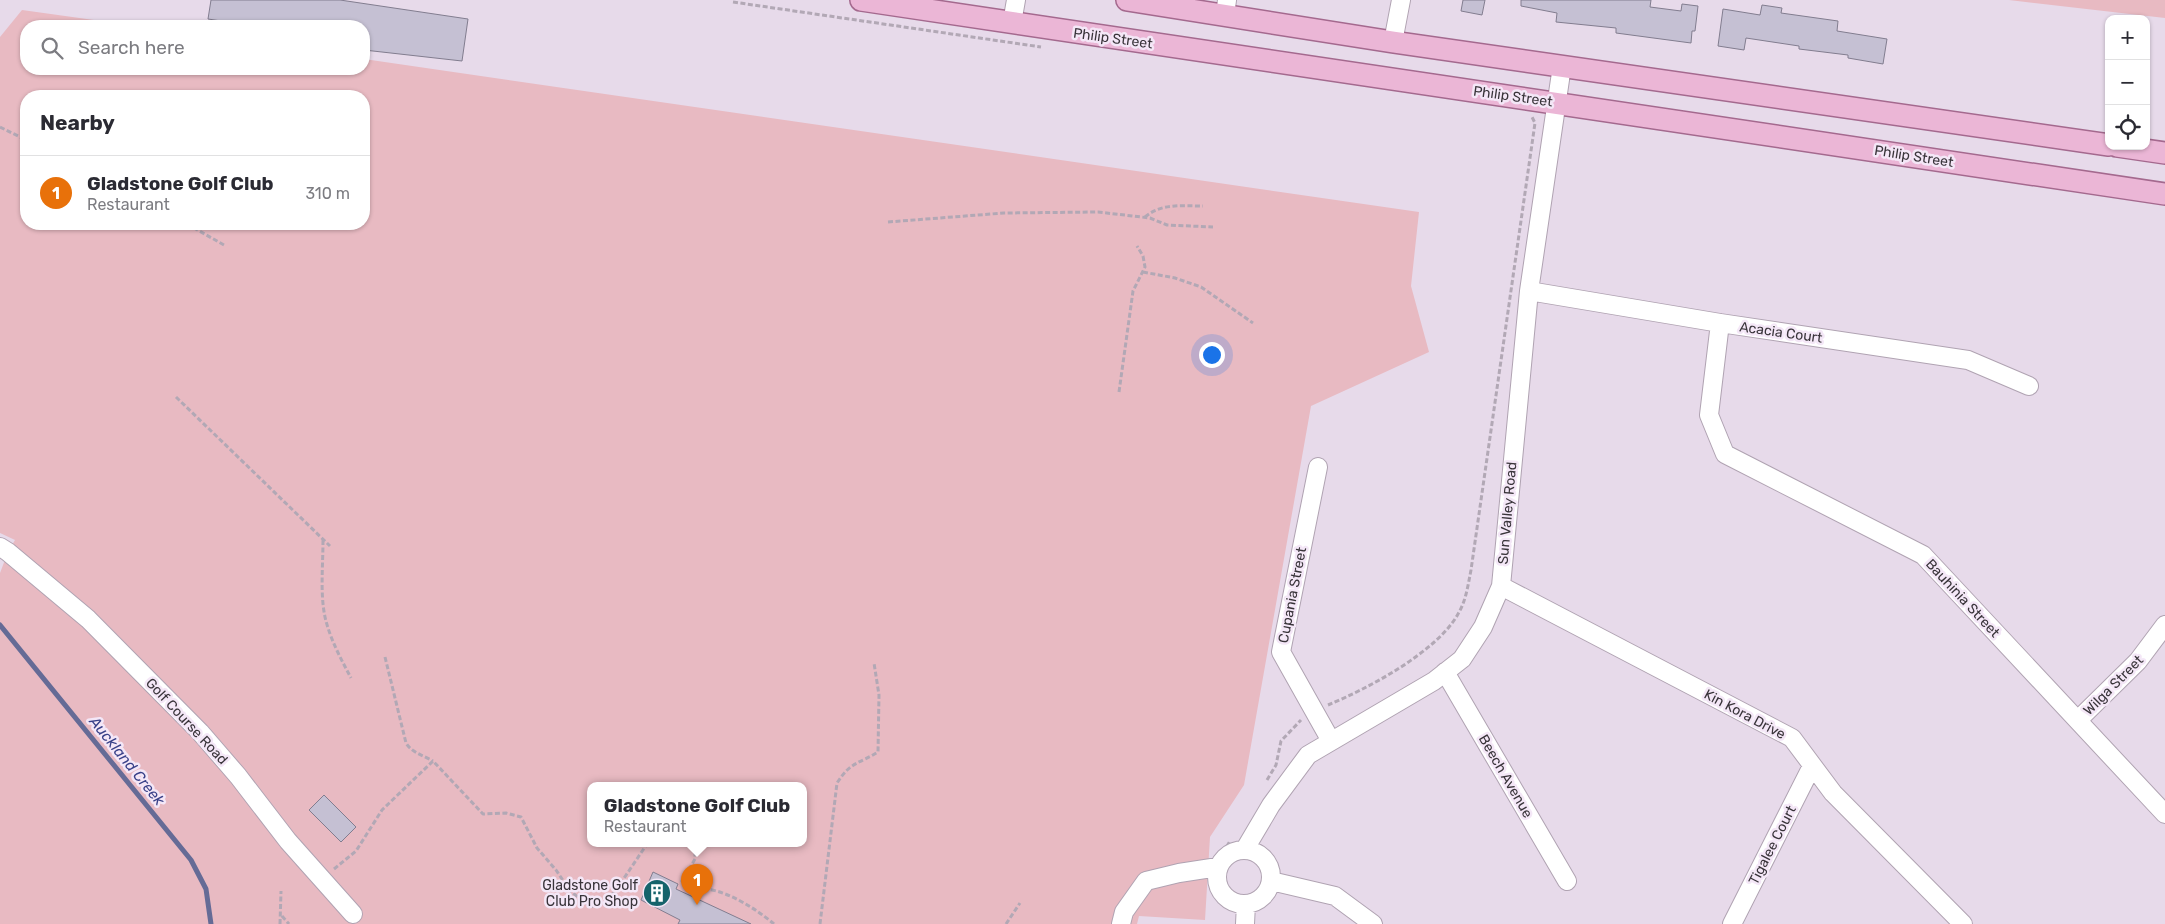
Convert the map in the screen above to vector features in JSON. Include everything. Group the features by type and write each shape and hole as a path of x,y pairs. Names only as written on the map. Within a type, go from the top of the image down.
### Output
{"main road":[{"name":"Philip Street","path":"861,0 1557,102 2165,194"},
{"path":"1127,0 1226,7 1393,42 2105,144"},
{"path":"2142,150 2165,154"}],"street":[{"path":"1012,23 1016,0"},
{"path":"1393,42 1401,0"},
{"name":"Sun Valley Road","path":"1245,849 1271,805 1308,755 1434,681 1462,659 1483,627 1500,586 1529,291 1562,66"},
{"name":"Acacia Court","path":"1529,291 1720,323 1968,360 2029,386"},
{"name":"Bauhinia Street","path":"1720,323 1709,415 1725,454 1922,555 2165,814"},
{"name":"Cupania Street","path":"1318,467 1281,652 1331,742"},
{"name":"Golf Course Road","path":"0,547 88,619 200,732 238,776 288,841 353,914"},
{"name":"Kin Kora Drive","path":"1500,586 1792,738 1832,793 1963,924"},
{"name":"Wilga Street","path":"2078,720 2138,661 2165,625"},
{"name":"Beech Avenue","path":"1445,672 1567,881"},
{"name":"Tigalee Court","path":"1732,924 1812,766"},
{"path":"1121,924 1124,912 1146,881 1219,861 1229,854 1245,849 1257,852 1265,859 1271,869 1271,881 1263,897 1255,902 1246,904 1235,903 1225,897 1219,888 1216,878 1219,861"},
{"path":"1271,881 1335,896 1373,924"},
{"path":"1245,924 1246,904"}],"path":[{"path":"1266,782 1276,765 1281,741 1297,724 1313,711 1343,699 1392,673 1446,632 1459,613 1471,570 1535,123"},
{"path":"0,127 20,137"},
{"path":"1145,217 1151,212 1174,206 1203,206"},
{"path":"888,222 960,216 1098,212 1145,217 1167,225 1213,227"},
{"path":"198,230 224,245"},
{"path":"1119,392 1133,291 1145,267 1143,256 1137,246"},
{"path":"1143,272 1175,278 1201,287 1253,323"},
{"path":"176,397 330,546"},
{"path":"323,540 325,617 330,634 351,678"},
{"path":"385,657 406,742 410,750 422,754 433,761 483,814 506,813 522,817 537,848 556,870 570,891 591,907 614,893 645,847"},
{"path":"820,924 837,783 845,771 853,764 878,752 879,696 874,663"},
{"path":"322,879 356,850 382,810 433,761"},
{"path":"1219,861 1231,839"},
{"path":"695,847 695,859 682,881 690,883 696,889 715,890 725,894 774,924"},
{"path":"695,898 696,889"},
{"path":"280,924 282,916 280,906 281,891"},
{"path":"1006,924 1020,903"},
{"path":"282,916 288,924"}],"shaded area":[{"path":"2009,0 2165,0 2165,18"},
{"path":"22,10 94,20 20,20 20,75 370,75 370,60 1419,212 1411,286 1429,352 1311,406 1244,785 1210,837 1205,920 1139,916 1137,924 0,924 0,573 15,540 0,533 0,37"}],"building":[{"path":"211,0 340,0 468,19 462,61 370,51 370,20 208,19"},
{"path":"1463,0 1485,0 1482,15 1461,11"},
{"path":"1521,0 1651,0 1650,7 1681,11 1682,4 1698,6 1695,31 1692,31 1691,43 1616,33 1616,28 1556,22 1557,13 1521,6"},
{"path":"1762,5 1782,8 1781,13 1838,21 1837,31 1887,39 1883,64 1848,58 1848,55 1799,49 1799,46 1746,38 1744,50 1718,46 1723,9 1760,15"},
{"path":"324,795 356,827 341,842 309,810"},
{"path":"653,872 678,884 676,889 751,924 678,924 680,920 641,900"}],"waterway":[{"name":"Auckland Creek","path":"0,625 191,860 206,889 211,924"}],"place":[{"name":"Gladstone Golf Club Pro Shop","path":"657,893"},
{"name":"Gladstone Golf Club","path":"697,905"}]}
